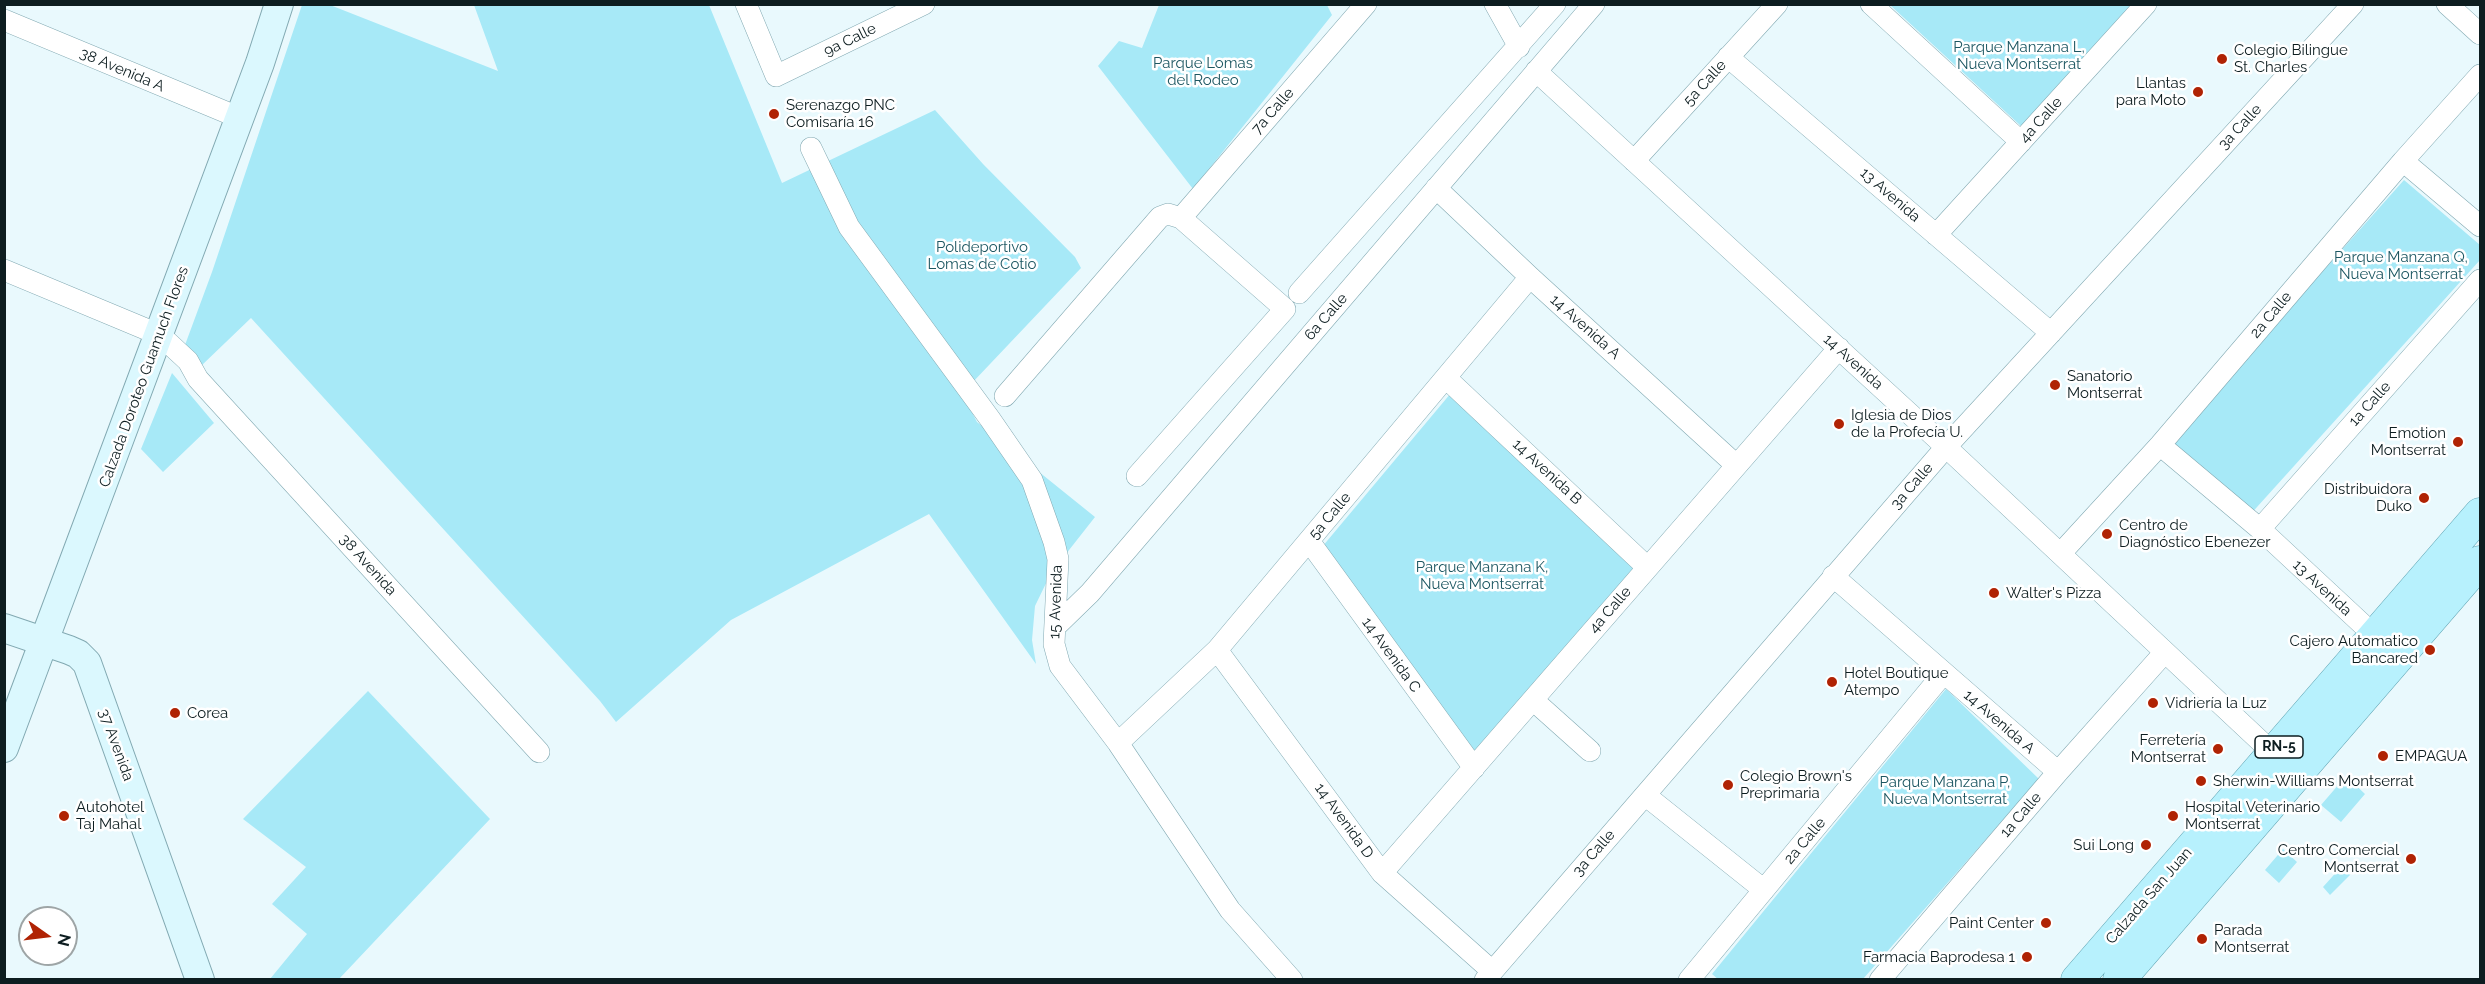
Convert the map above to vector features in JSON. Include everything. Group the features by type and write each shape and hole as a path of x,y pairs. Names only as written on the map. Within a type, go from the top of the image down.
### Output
{"main road":[{"name":"Calzada Doroteo Guamuch Flores","path":"4,748 157,343 240,118 279,4"},
{"name":"Calzada San Juan","path":"2077,980 2481,514"},
{"name":"RN-5","path":"2119,980 2481,562"},
{"name":"37 Avenida","path":"4,628 78,654 87,663 200,980"}],"street":[{"name":"9a Calle","path":"746,4 776,76 924,4"},
{"name":"7a Calle","path":"1181,218 1345,14 1366,4"},
{"path":"1496,4 1519,47"},
{"path":"1299,293 1555,4"},
{"name":"6a Calle","path":"1055,627 1090,593 1594,4"},
{"name":"5a Calle","path":"1634,161 1777,4"},
{"path":"1871,4 2021,142"},
{"name":"4a Calle","path":"1936,235 2146,4"},
{"name":"3a Calle","path":"1489,976 1946,447 2353,4"},
{"path":"2447,4 2481,34"},
{"name":"38 Avenida A","path":"4,20 240,118"},
{"name":"13 Avenida","path":"1728,57 2051,333"},
{"name":"14 Avenida","path":"1536,71 1946,447 2273,753"},
{"name":"2a Calle","path":"2061,554 2160,445 2403,161 2481,75"},
{"name":"15 Avenida","path":"810,148 849,227 1032,480 1058,559 1055,655 1060,666 1118,742 1230,910 1292,980"},
{"path":"2403,161 2481,226"},
{"name":"14 Avenida A","path":"1437,188 1530,278 1736,465"},
{"path":"1005,396 1160,217 1168,214 1181,218 1285,309 1137,476"},
{"name":"38 Avenida","path":"4,270 119,317 188,361 198,379 539,752"},
{"name":"5a Calle","path":"1118,742 1217,650 1530,278"},
{"name":"1a Calle","path":"2260,529 2481,280"},
{"name":"4a Calle","path":"1382,873 1839,348"},
{"name":"14 Avenida B","path":"1446,378 1647,567"},
{"name":"13 Avenida","path":"2160,445 2260,529 2374,636"},
{"name":"14 Avenida C","path":"1309,541 1474,768"},
{"name":"14 Avenida A","path":"1833,576 2058,772"},
{"name":"14 Avenida D","path":"1217,650 1382,873 1489,976"},
{"name":"1a Calle","path":"1880,980 2058,772 2165,652"},
{"name":"2a Calle","path":"1693,978 1943,674"},
{"path":"1533,699 1590,752"},
{"path":"1645,795 1764,890"}],"green space":[{"name":"Polideportivo Lomas de Cotio","path":"302,5 330,5 498,71 474,5 709,5 782,183 935,110 983,164 1075,257 1081,268 972,383 967,403 977,422 1095,517 1051,573 1035,606 1032,640 1036,664 929,514 731,620 616,722 600,701 251,318 201,366 185,345"},
{"name":"Parque Lomas del Rodeo","path":"1159,5 1327,5 1332,15 1193,189 1098,66 1119,41 1142,48"},
{"name":"Parque Manzana L, Nueva Montserrat","path":"1890,5 2131,5 2022,127"},
{"name":"Parque Manzana Q, Nueva Montserrat","path":"2404,180 2480,245 2480,260 2248,517 2167,446"},
{"path":"172,373 214,423 163,472 141,449"},
{"name":"Parque Manzana K, Nueva Montserrat","path":"1451,393 1637,569 1474,754 1322,547"},
{"name":"Parque Manzana P, Nueva Montserrat","path":"1946,689 2039,779 1863,979 1719,980 1712,974"},
{"path":"368,691 490,819 339,979 270,979 307,934 272,904 306,867 243,819"},
{"path":"2346,776 2365,794 2341,822 2321,805"},
{"path":"2283,849 2297,862 2279,883 2265,870"},
{"path":"2341,867 2350,875 2330,895 2323,887"}],"place":[{"name":"Colegio Bilingue St. Charles","path":"2222,59"},
{"name":"Llantas para Moto","path":"2198,92"},
{"name":"Serenazgo PNC Comisaría 16","path":"774,114"},
{"name":"Sanatorio Montserrat","path":"2055,385"},
{"name":"Iglesia de Dios de la Profecía U.","path":"1839,424"},
{"name":"Emotion Montserrat","path":"2458,442"},
{"name":"Distribuidora Duko","path":"2424,498"},
{"name":"Centro de Diagnóstico Ebenezer","path":"2107,534"},
{"name":"Walter's Pizza","path":"1994,593"},
{"name":"Cajero Automatico Bancared","path":"2430,650"},
{"name":"Hotel Boutique Atempo","path":"1832,682"},
{"name":"Vidriería la Luz","path":"2153,703"},
{"name":"Corea","path":"175,713"},
{"name":"Ferretería Montserrat","path":"2218,749"},
{"name":"EMPAGUA","path":"2383,756"},
{"name":"Sherwin-Williams Montserrat","path":"2201,781"},
{"name":"Colegio Brown's Preprimaria","path":"1728,785"},
{"name":"Autohotel Taj Mahal","path":"64,816"},
{"name":"Hospital Veterinario Montserrat","path":"2173,816"},
{"name":"Sui Long","path":"2146,845"},
{"name":"Centro Comercial Montserrat","path":"2411,859"},
{"name":"Paint Center","path":"2046,923"},
{"name":"Parada Montserrat","path":"2202,939"},
{"name":"Farmacia Baprodesa 1","path":"2027,957"}]}
